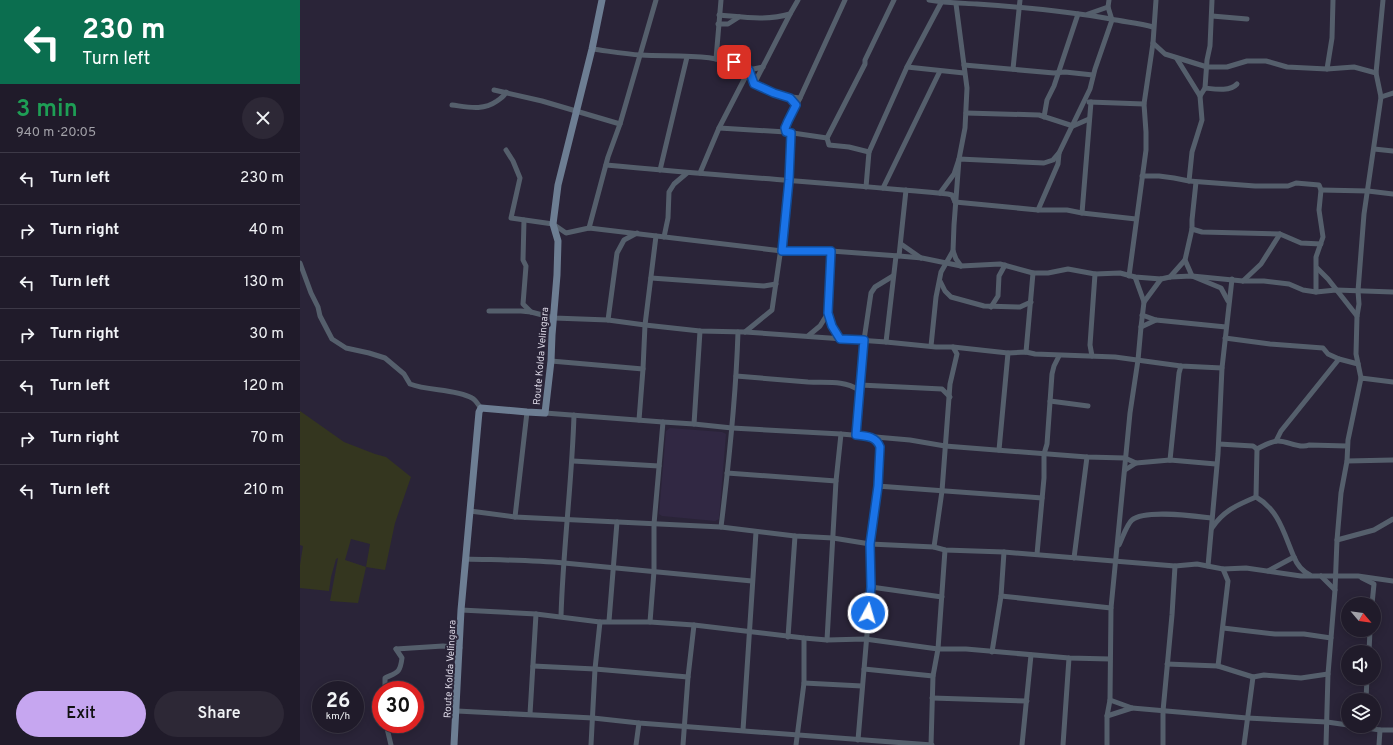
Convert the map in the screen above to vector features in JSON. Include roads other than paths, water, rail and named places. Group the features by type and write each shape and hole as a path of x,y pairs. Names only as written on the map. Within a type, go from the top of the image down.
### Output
{"main road":[{"name":"Route Kolda Velingara","path":"454,745 457,711 461,610 479,412 481,408 545,413 551,361 558,255 558,241 553,224 558,185 592,49 602,0"}],"street":[{"path":"589,228 606,165 620,124 656,0"},
{"path":"716,59 721,0"},
{"path":"754,84 798,0"},
{"path":"745,332 772,310 782,251 789,180 789,133 785,128 845,0"},
{"path":"869,152 849,147 829,145 827,138 865,64 865,60 894,0"},
{"path":"929,0 941,3 953,2 1088,14 1153,27"},
{"path":"1013,69 1020,0"},
{"path":"959,159 1044,163 1053,160 1059,153 1090,89 1093,75 1112,20 1108,8 1109,0"},
{"path":"1144,302 1132,277 1136,219 1146,150 1144,104 1153,43 1156,0"},
{"path":"1200,96 1205,88 1207,67 1206,60 1210,46 1212,0"},
{"path":"1327,69 1332,38 1333,0"},
{"path":"1326,745 1328,674 1335,590 1337,540 1348,446 1361,378 1356,354 1356,316 1359,304 1358,291 1364,214 1381,97 1376,73 1383,0"},
{"path":"953,2 967,88 965,128 959,159 955,202 953,251 961,266"},
{"path":"866,187 869,152 907,67 941,3"},
{"path":"1088,14 1108,8"},
{"path":"719,15 767,19 790,14"},
{"path":"1044,117 1047,100 1054,86 1078,14"},
{"path":"1212,16 1247,19"},
{"path":"718,24 728,24 739,17"},
{"path":"1153,43 1165,54 1177,59 1207,67 1227,67 1247,61 1266,62 1287,67 1327,69 1354,67 1376,73"},
{"path":"592,49 639,55 716,59 734,62 749,70 763,67"},
{"path":"660,170 687,57"},
{"path":"1177,59 1200,96 1202,120 1192,152 1189,181"},
{"path":"964,65 1093,75"},
{"path":"907,67 964,73"},
{"path":"749,70 754,84 790,98 800,98"},
{"path":"700,173 719,128 749,70"},
{"path":"883,188 940,71"},
{"path":"1205,88 1227,88 1234,87 1236,84"},
{"path":"494,90 542,101 620,124"},
{"path":"452,105 476,108 485,107 495,103 504,96 506,92"},
{"path":"1381,97 1393,93"},
{"path":"790,98 796,105"},
{"path":"1084,102 1144,104"},
{"path":"1082,213 1090,102"},
{"path":"966,113 1044,117 1072,126 1089,119"},
{"path":"719,128 789,133 827,138"},
{"path":"1374,149 1393,151"},
{"path":"506,150 513,161 520,178 511,218 553,224 566,233 589,228 782,251 831,251 922,258 961,266 988,264 1005,265 1033,273 1048,273 1068,269 1094,274 1120,273 1132,277 1161,279 1192,276 1243,281 1264,280 1289,284 1303,290 1316,292 1336,290 1393,292"},
{"path":"1038,210 1058,164 1059,153"},
{"path":"940,193 954,174 959,159"},
{"path":"1053,160 1058,164"},
{"path":"606,165 687,173 940,193 952,195 955,202"},
{"path":"664,237 668,218 669,192 674,184 687,173"},
{"path":"1142,176 1174,178 1196,182 1288,186 1296,183 1319,184 1321,190 1319,210 1323,237 1316,257 1316,292"},
{"path":"1170,277 1185,260 1192,229 1196,182"},
{"path":"886,342 893,276 901,244 906,190"},
{"path":"1321,190 1368,191 1393,194"},
{"path":"955,202 1038,210 1067,210 1136,219"},
{"path":"524,220 522,260 526,266 523,304 531,312"},
{"path":"1192,229 1202,232 1280,234 1301,243 1320,244"},
{"path":"608,320 617,253 624,240 638,233"},
{"path":"1243,281 1261,264 1280,234"},
{"path":"639,420 645,326 656,236"},
{"path":"901,244 922,258"},
{"path":"831,251 828,313 832,326 840,339"},
{"path":"931,346 936,297 941,272 953,251"},
{"path":"1185,260 1192,276 1221,288 1229,302"},
{"path":"300,263 318,307 320,316 332,340 346,348 385,358 404,374 410,384 420,388 434,389 474,398 481,408"},
{"path":"991,307 999,292 999,276 1005,265"},
{"path":"1317,268 1328,279 1356,316"},
{"path":"1026,352 1033,273"},
{"path":"1092,356 1090,346 1094,274"},
{"path":"856,435 864,340 873,289 893,276"},
{"path":"651,278 764,286 776,284"},
{"path":"1107,745 1107,716 1110,700 1111,608 1130,413 1138,360 1140,327 1144,302 1161,279"},
{"path":"1208,566 1218,444 1222,368 1232,279"},
{"path":"940,281 945,291 951,297 991,307 1020,307 1031,302"},
{"path":"764,286 774,292"},
{"path":"996,300 1000,306"},
{"path":"1020,307 1030,316"},
{"path":"489,311 531,312 554,318 608,320 645,326 700,331 808,336 953,347 1008,353 1026,352 1059,356 1083,355 1115,357 1181,366 1222,368"},
{"path":"808,336 820,326 828,313"},
{"path":"1142,315 1156,320 1226,327"},
{"path":"1140,327 1156,320"},
{"path":"694,424 700,331"},
{"path":"720,527 732,428 738,332"},
{"path":"1225,338 1270,344 1322,348 1328,354 1339,359 1358,364"},
{"path":"1083,355 1090,346"},
{"path":"934,547 942,491 950,384 956,354 953,347"},
{"path":"999,450 1008,353"},
{"path":"1037,554 1044,478 1044,454 1047,444 1052,374 1059,356"},
{"path":"1276,441 1281,431 1339,359"},
{"path":"551,361 643,369"},
{"path":"1170,460 1181,366"},
{"path":"736,376 942,389 950,384"},
{"path":"1361,378 1393,382"},
{"path":"850,384 860,385"},
{"path":"942,389 950,396"},
{"path":"1050,401 1088,406"},
{"path":"515,517 526,412"},
{"path":"545,413 732,428 856,435 910,440 945,446 1087,457 1125,458 1136,463"},
{"path":"561,616 563,563 573,461 574,415"},
{"path":"650,622 654,571 654,524 663,422"},
{"path":"827,640 836,481 841,434"},
{"path":"858,740 865,639 871,587 870,544 878,486 880,447 872,437"},
{"path":"1256,449 1276,441 1287,442 1304,447 1309,445 1348,446"},
{"path":"1218,444 1253,446 1256,449"},
{"path":"1256,449 1256,497"},
{"path":"1074,558 1087,457"},
{"path":"1125,470 1136,463 1170,460 1216,464"},
{"path":"1347,461 1393,460"},
{"path":"573,461 659,466"},
{"path":"727,474 836,481"},
{"path":"878,486 1042,498"},
{"path":"1210,530 1218,518 1233,507 1256,497"},
{"path":"1256,497 1276,514 1297,565 1311,576"},
{"path":"470,511 515,517 568,518 720,527 795,536 833,538 870,544 934,547 945,550 1037,554 1175,566 1197,564 1223,569 1246,568 1268,572 1311,576 1358,576 1393,580"},
{"path":"1118,547 1131,521 1141,516 1174,514 1212,518"},
{"path":"1337,540 1374,530 1393,519"},
{"path":"609,621 617,522"},
{"path":"743,730 756,532"},
{"path":"788,637 795,536"},
{"path":"457,711 593,718 638,723 932,745 933,676 938,649 945,550"},
{"path":"992,652 1001,596 1004,552"},
{"path":"1268,572 1294,557"},
{"path":"466,559 563,563 752,581"},
{"path":"1163,745 1163,711 1175,566"},
{"path":"1223,569 1228,581"},
{"path":"1218,666 1228,581 1236,569"},
{"path":"1321,576 1335,590"},
{"path":"1358,576 1374,584"},
{"path":"1373,597 1374,584 1381,579"},
{"path":"871,587 942,597"},
{"path":"1001,596 1111,608"},
{"path":"461,610 561,616 600,622 650,622 694,625 788,637 827,640 865,639 938,649 1069,658 1110,659"},
{"path":"530,714 536,614"},
{"path":"591,745 595,669 600,622"},
{"path":"683,745 683,726 694,625"},
{"path":"1223,628 1275,634 1304,634 1331,638"},
{"path":"796,745 796,735 804,683 804,638"},
{"path":"385,681 385,678 399,672 401,668 402,658 396,649 443,646 460,648"},
{"path":"1022,745 1031,655"},
{"path":"1063,745 1069,658"},
{"path":"1167,664 1218,666 1253,677 1264,675 1301,678 1328,674"},
{"path":"533,666 595,669 688,677"},
{"path":"864,669 933,676"},
{"path":"1244,745 1253,677"},
{"path":"804,683 862,686"},
{"path":"932,698 1027,701"},
{"path":"1110,700 1132,708 1341,724"},
{"path":"1107,716 1132,708"},
{"path":"636,745 638,723"},
{"path":"1381,730 1393,730"},
{"path":"388,733 391,745"},
{"path":"1379,745 1380,733"}]}
